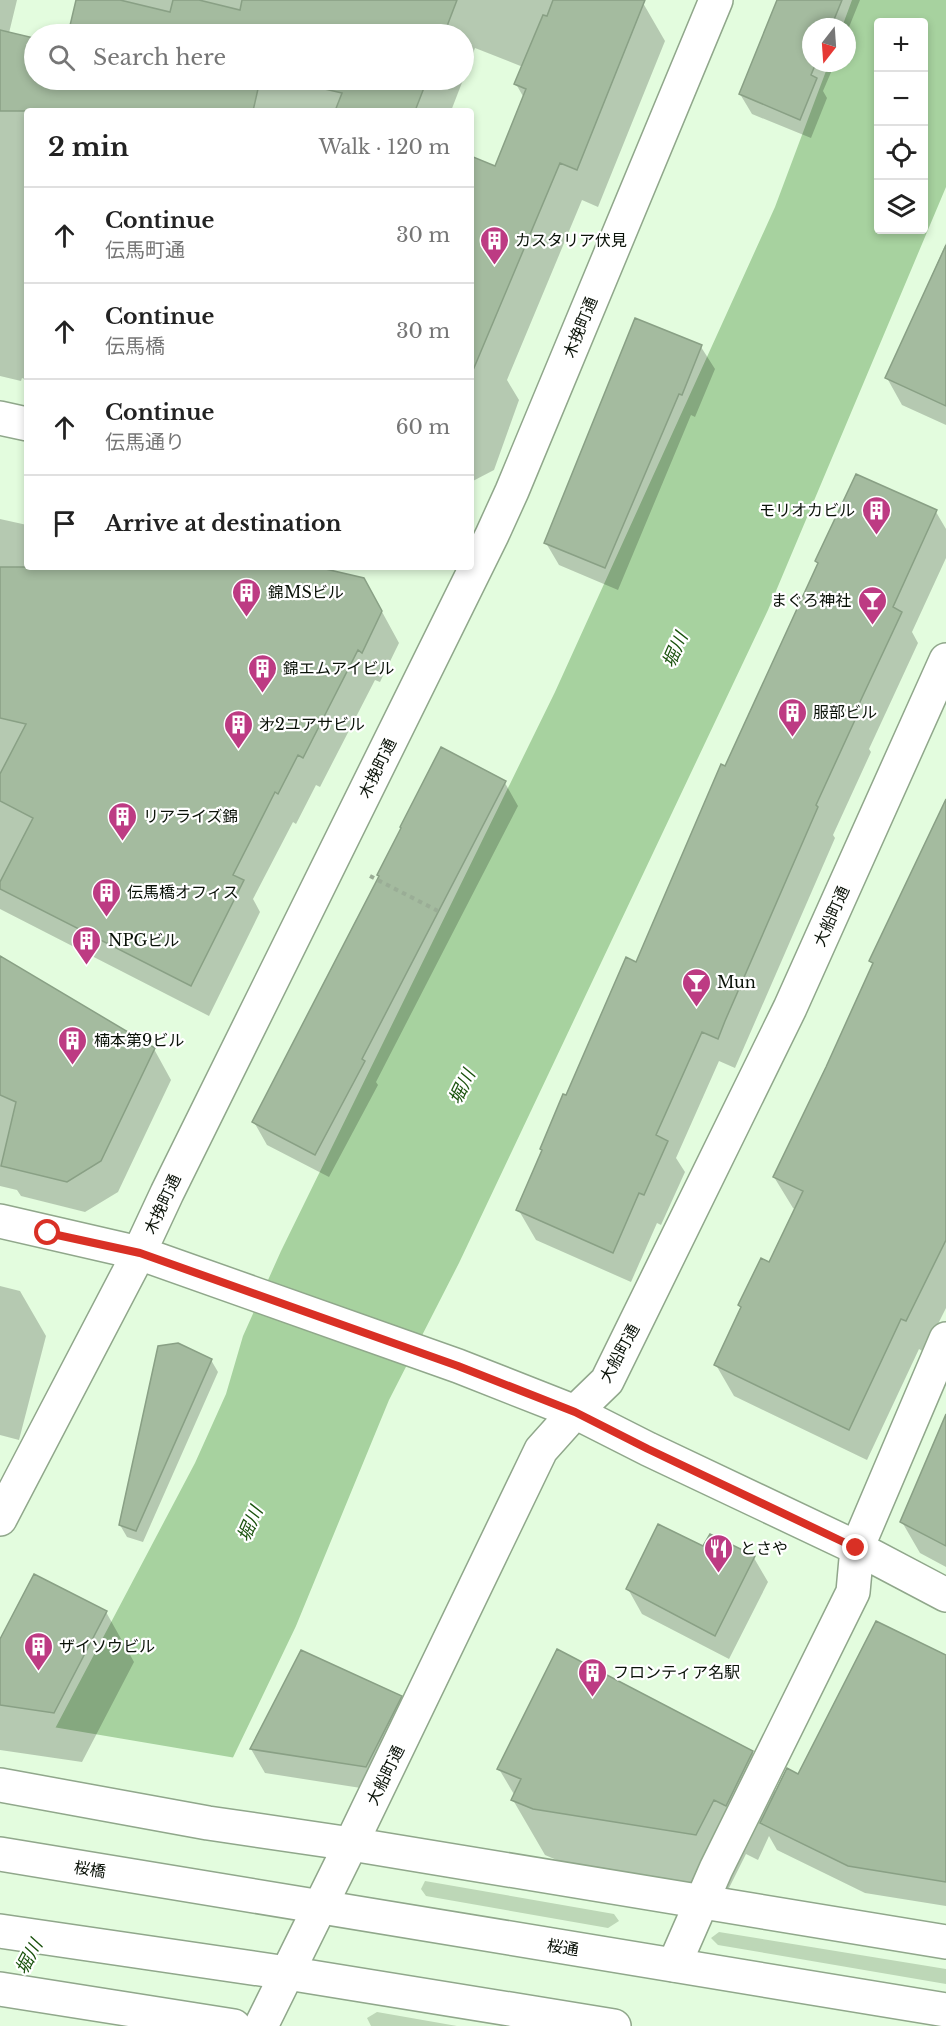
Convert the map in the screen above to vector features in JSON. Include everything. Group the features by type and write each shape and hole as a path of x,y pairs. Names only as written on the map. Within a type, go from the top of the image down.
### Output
{"street":[{"name":"木挽町通","path":"474,548 482,531 517,480 716,0"},
{"path":"0,418 24,423"},
{"name":"木挽町通","path":"0,1519 140,1253 463,570"},
{"name":"大船町通","path":"261,2026 541,1450 607,1381 790,1008 946,660"},
{"path":"0,1221 140,1253 458,1366 575,1412 856,1548 946,1595"},
{"path":"674,1965 716,1869 853,1593 856,1548 946,1339"},
{"path":"10,1787 208,1823 351,1844 946,1942"},
{"name":"桜橋","path":"0,1854 180,1883"},
{"name":"桜通","path":"180,1883 946,2010"},
{"path":"0,1931 287,1973 608,2026"},
{"path":"0,1989 234,2026"}],"path":[{"path":"369,876 440,912"}],"shaded area":[{"path":"425,1881 614,1914 619,1921 608,1928 426,1896 421,1889"},
{"path":"719,1932 946,1969 946,1984 718,1945 711,1938"},
{"path":"377,2012 457,2026 371,2026 367,2018"}],"water":[{"name":"堀川","path":"852,0 946,0 946,187 928,230 928,18 874,18 874,234 926,234 768,610 459,1263 389,1400 296,1626 157,1916 0,2026 0,1833 195,1463 226,1394 243,1336 281,1251 555,692 775,207 826,72 856,72 856,18 845,18"}],"pier":[{"path":"53,1727 236,1758 107,2026 0,2026 0,1827"}],"building":[{"path":"76,0 120,0 170,12 173,0 199,0 240,10 242,0 457,0 448,24 70,24"},
{"path":"553,0 645,0 577,170 560,163 474,368 474,157 495,166 526,89 514,84 543,15 547,16"},
{"path":"777,0 842,0 835,18 802,18 802,72 812,72 811,75 817,78 800,120 739,94"},
{"path":"0,30 24,36 24,90 258,90 254,108 24,108 24,111 0,111"},
{"path":"329,90 423,90 416,108 336,108 342,93"},
{"path":"946,245 946,406 885,378"},
{"path":"635,318 702,345 605,568 544,543"},
{"path":"856,474 937,510 893,607 902,612 852,719 855,720 816,805 818,807 718,1039 702,1032 656,1135 668,1141 644,1195 639,1193 613,1253 516,1210 563,1094 566,1095 626,957 636,962 721,764 725,766"},
{"path":"0,567 24,567 24,570 330,570 364,578 382,611 362,653 358,650 303,758 298,755 278,794 275,792 233,875 244,880 191,986 0,889 0,882 33,818 0,801 0,774 26,724 0,718"},
{"path":"441,747 506,781 362,1059 365,1061 315,1155 252,1122 379,876 377,875 400,827"},
{"path":"946,799 946,1240 906,1321 901,1319 849,1430 714,1365 741,1307 738,1305 761,1258 769,1262 803,1191 773,1177 873,963 869,961"},
{"name":"楠本第9ビル","path":"0,956 155,1048 101,1161 67,1182 1,1166 16,1102 0,1095"},
{"path":"178,1343 212,1359 136,1531 119,1525 158,1346"},
{"path":"946,1414 946,1546 900,1522"},
{"path":"658,1524 703,1546 710,1534 755,1556 715,1636 626,1589"},
{"name":"ザイソウビル","path":"34,1574 107,1611 54,1713 0,1705 0,1639"},
{"path":"876,1621 946,1655 946,1882 848,1866 760,1823 787,1768 798,1774"},
{"name":"フロンティア名駅","path":"557,1649 753,1751 726,1806 714,1800 696,1835 533,1809 511,1800 521,1779 497,1769"},
{"path":"301,1650 402,1696 366,1767 250,1749"}],"place":[{"name":"カスタリア伏見","path":"494,266"},
{"name":"モリオカビル","path":"876,536"},
{"name":"錦MSビル","path":"247,618"},
{"name":"まぐろ神社","path":"872,626"},
{"name":"錦エムアイビル","path":"262,694"},
{"name":"服部ビル","path":"792,738"},
{"name":"㐧2ユアサビル","path":"238,750"},
{"name":"リアライズ錦","path":"122,842"},
{"name":"伝馬橋オフィス","path":"106,918"},
{"name":"NPGビル","path":"87,966"},
{"name":"Mun","path":"696,1008"},
{"name":"楠本第9ビル","path":"73,1066"},
{"name":"とさや","path":"719,1574"},
{"name":"ザイソウビル","path":"38,1672"},
{"name":"フロンティア名駅","path":"592,1698"}],"route":[{"path":"48,1233 140,1253 458,1366 575,1412 856,1548"}]}
